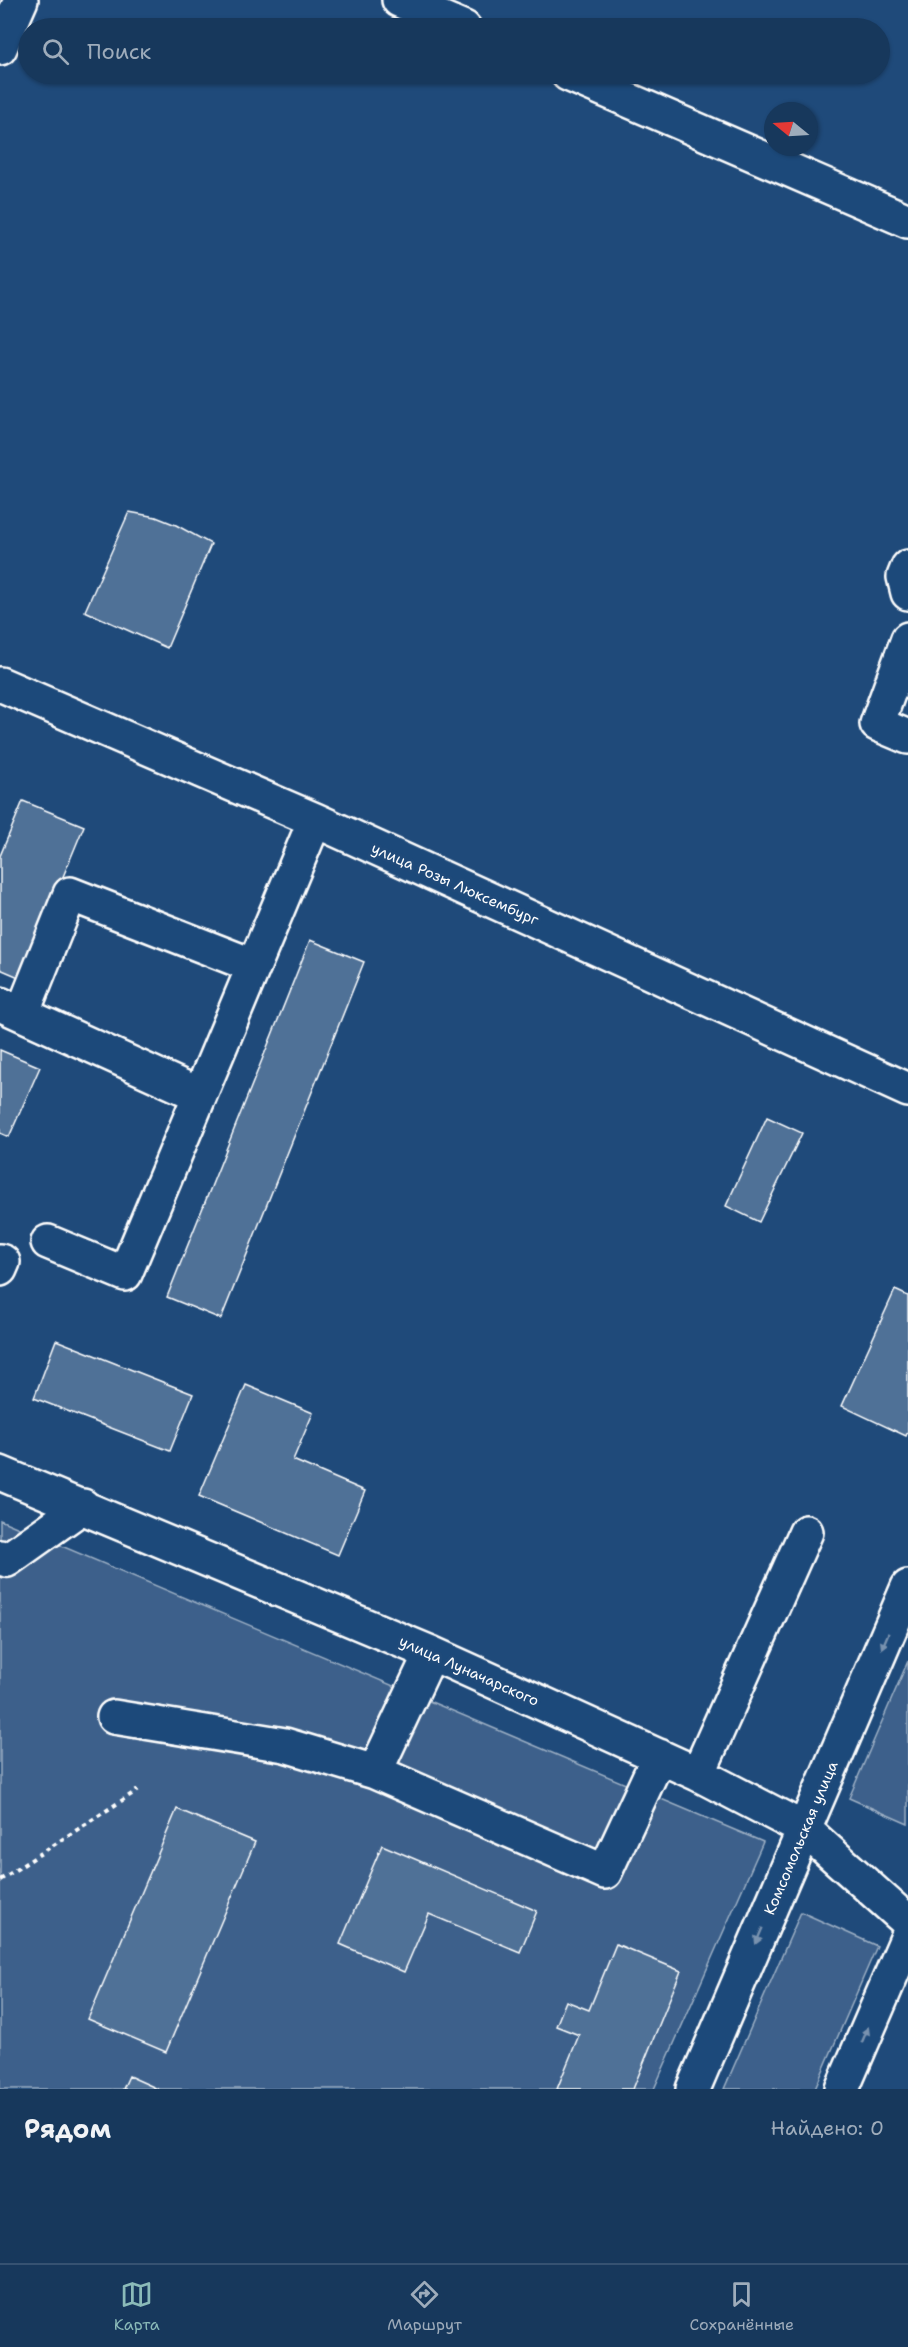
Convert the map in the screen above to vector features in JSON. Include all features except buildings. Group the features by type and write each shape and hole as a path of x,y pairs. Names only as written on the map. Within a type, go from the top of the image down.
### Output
{"street":[{"path":"0,48 21,0"},
{"path":"399,0 441,18"},
{"path":"591,84 908,221"},
{"path":"908,567 904,577 908,593"},
{"path":"908,639 877,724 908,737"},
{"name":"улица Розы Люксембург","path":"0,684 315,820 908,1090"},
{"path":"48,1242 125,1274 315,820"},
{"path":"200,1095 11,1009 70,894 254,966"},
{"path":"0,1261 3,1262 0,1269"},
{"name":"улица Луначарского","path":"0,1473 431,1653 698,1773 804,1829 908,1922"},
{"path":"0,1557 7,1560 83,1506"},
{"path":"698,1773 806,1532"},
{"name":"Комсомольская улица","path":"693,2089 908,1587"},
{"path":"375,1772 431,1653"},
{"path":"114,1717 285,1745 375,1772 605,1872 659,1756"},
{"path":"842,2089 908,1936"}],"path":[{"path":"0,1880 138,1790"}],"shaded area":[{"path":"0,1520 763,1842 654,2089 0,2089"},
{"path":"908,1661 908,1824 849,1798"},
{"path":"801,1912 877,1946 815,2089 724,2089"}]}
